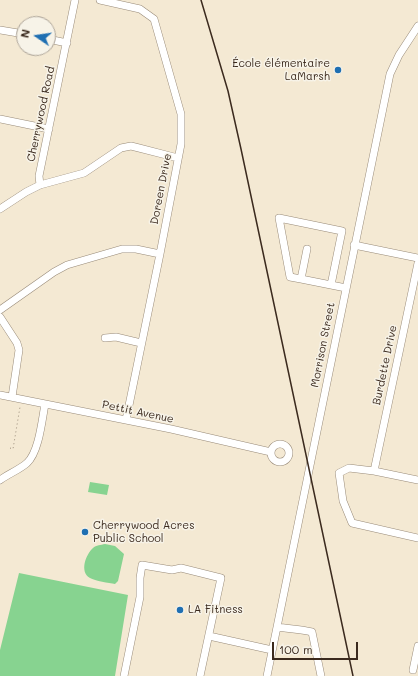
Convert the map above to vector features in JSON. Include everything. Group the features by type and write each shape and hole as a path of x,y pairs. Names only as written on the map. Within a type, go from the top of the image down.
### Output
{"street":[{"name":"Cherrywood Road","path":"40,185 39,176 76,0"},
{"name":"Doreen Drive","path":"100,0 140,9 154,19 181,114 181,144 126,420"},
{"name":"Morrison Street","path":"267,676 390,74 399,55 418,26"},
{"path":"0,30 16,33"},
{"path":"56,41 67,43"},
{"path":"0,119 49,129"},
{"path":"0,209 26,192 40,185 84,173 121,148 131,146 178,158"},
{"path":"331,285 342,231 279,218 290,277 346,288"},
{"path":"354,245 418,258"},
{"path":"0,310 54,272 68,265 122,249 136,249 160,254"},
{"path":"301,279 307,250"},
{"name":"Burdette Drive","path":"374,471 418,263"},
{"path":"0,317 17,343 19,350 12,397"},
{"path":"105,338 116,337 141,343"},
{"name":"Pettit Avenue","path":"0,395 126,420 271,452"},
{"path":"0,480 31,458 36,446 45,404"},
{"path":"418,480 374,471 349,468 339,474 343,501 352,523 418,538"},
{"path":"124,676 140,597 142,565 172,570 180,568 221,578 200,676"},
{"path":"277,627 291,629 296,628 312,632 321,676"},
{"path":"209,636 272,650"},
{"path":"413,670 418,646"}],"path":[{"path":"10,448 13,449 20,407"}],"green space":[{"path":"90,482 109,485 107,495 88,492"},
{"path":"105,544 115,546 124,554 118,581 115,584 92,579 85,572 84,567 90,551 96,546"},
{"path":"19,573 128,595 115,676 0,676 0,650"}],"railway":[{"path":"201,0 228,91 353,676"}],"place":[{"name":"École élémentaire LaMarsh","path":"338,70"},
{"name":"Cherrywood Acres Public School","path":"85,532"},
{"name":"LA Fitness","path":"180,610"}]}
